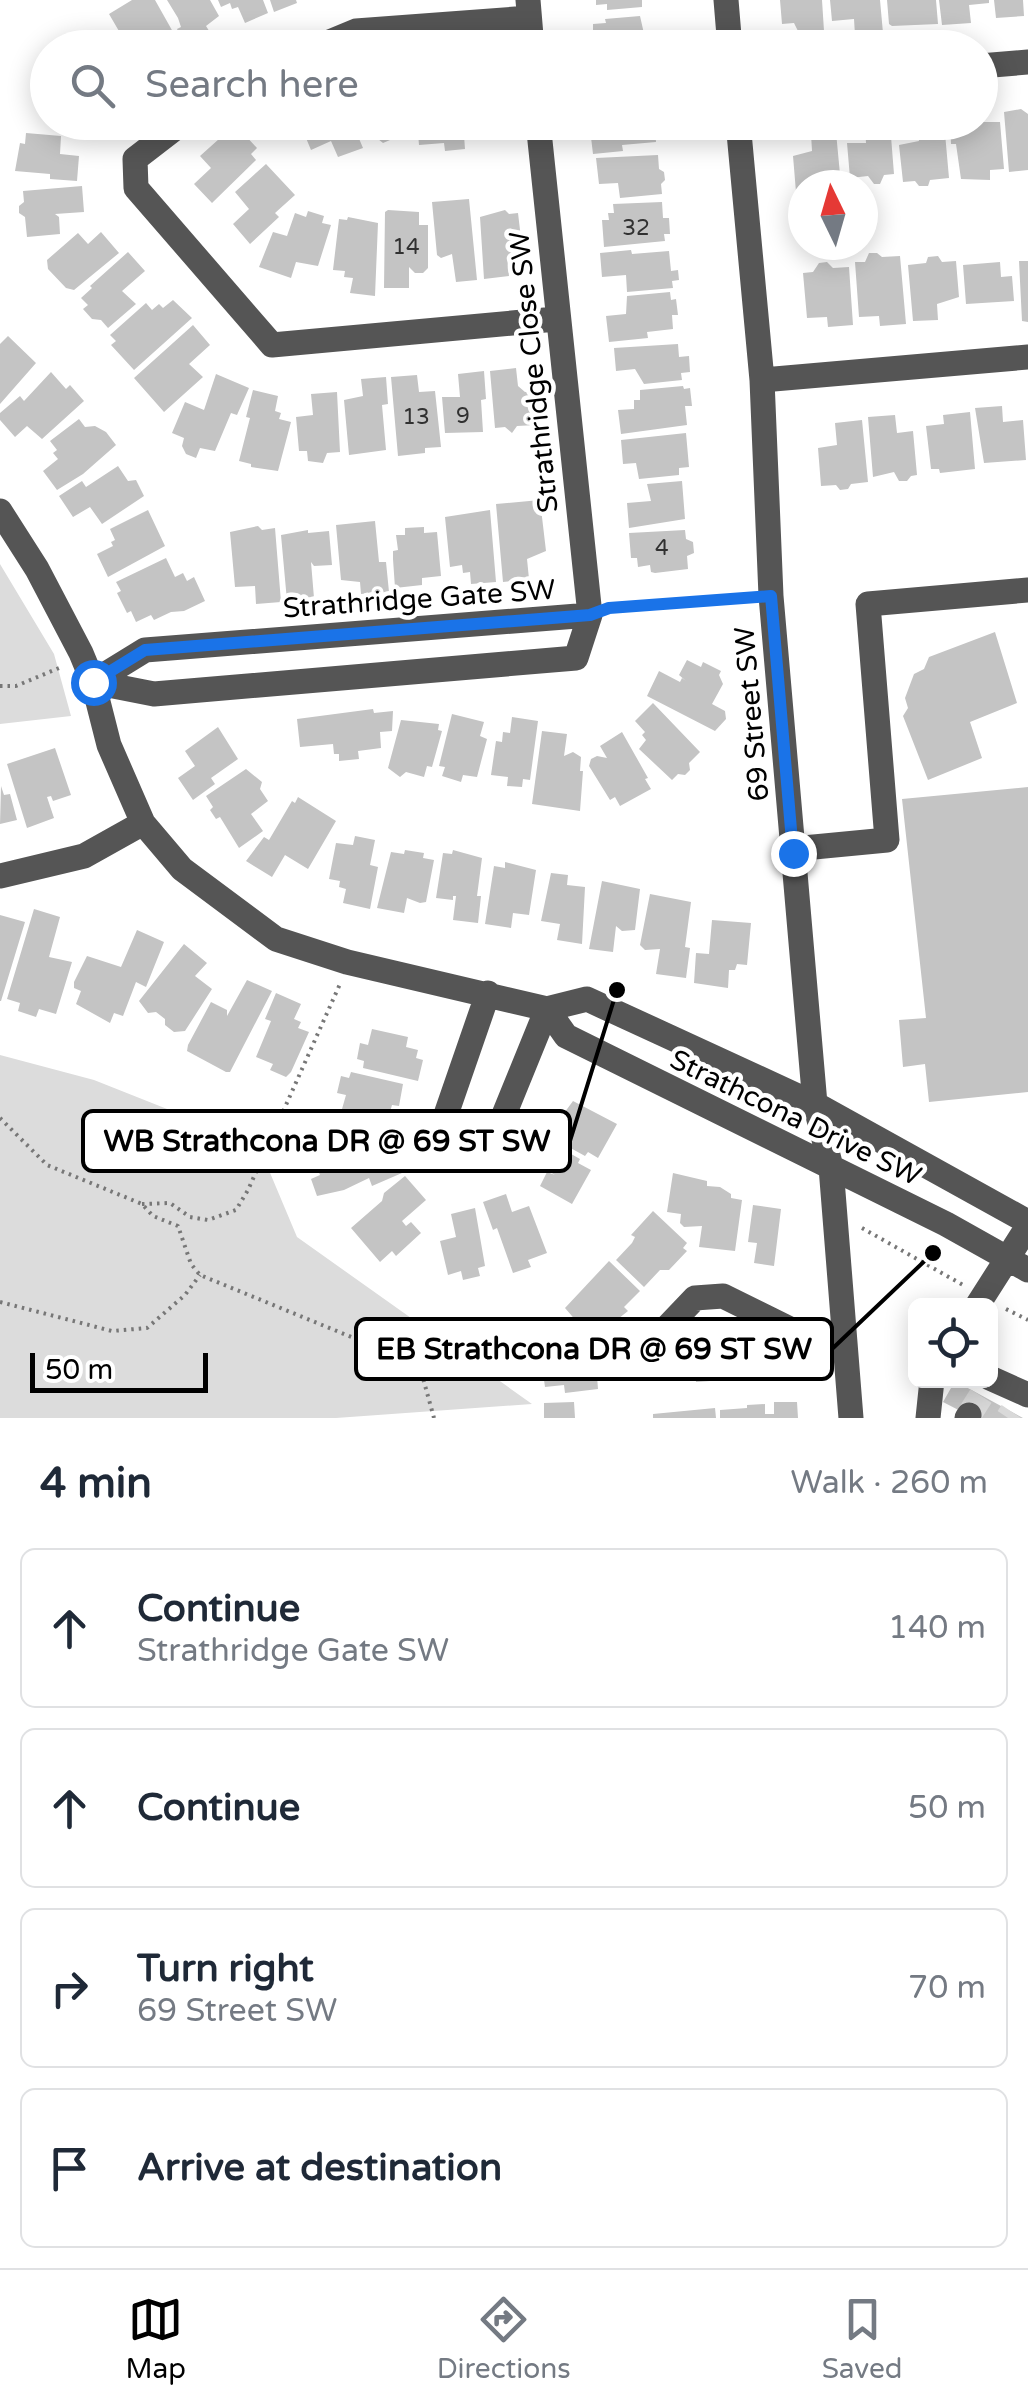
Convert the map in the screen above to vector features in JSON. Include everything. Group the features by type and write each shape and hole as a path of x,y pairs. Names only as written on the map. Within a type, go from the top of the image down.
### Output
{"street":[{"path":"726,0 728,30"},
{"path":"364,30 528,9"},
{"path":"998,64 1028,62"},
{"path":"160,140 135,159 136,188 272,345 556,319"},
{"name":"Strathridge Close SW","path":"540,140 590,615"},
{"name":"69 Street SW","path":"740,140 762,380 771,596 815,1104 831,1167 850,1418"},
{"path":"762,380 1028,357"},
{"name":"Strathcona Drive SW","path":"0,511 37,569 93,682 109,745 142,823 182,869 276,939 347,962 546,1009 587,999 815,1104 1028,1224"},
{"path":"793,849 887,840 868,604 1028,590"},
{"name":"Strathridge Gate SW","path":"590,615 576,658 154,694 93,682 145,650 590,615"},
{"path":"0,876 84,856 142,823"},
{"path":"488,993 442,1126 448,1148 466,1158 490,1149 546,1009"},
{"name":"Strathcona Drive SW","path":"546,1009 566,1036 1017,1264"},
{"path":"983,1298 1017,1264 1028,1224"},
{"path":"654,1367 654,1341 694,1298 723,1296 812,1340 844,1339"},
{"path":"929,1417 931,1388"},
{"path":"983,1392 1021,1400"}],"path":[{"path":"590,615 609,608 771,596"},
{"path":"0,686 16,686 59,668"},
{"path":"0,1118 47,1165 142,1204 170,1203 190,1217 222,1217 236,1210 248,1190 347,962"},
{"path":"142,1204 152,1216 178,1226"},
{"path":"178,1226 190,1217"},
{"path":"178,1226 191,1264 200,1274 410,1361 421,1371 434,1418"},
{"path":"862,1228 975,1298"},
{"path":"0,1302 112,1332 147,1328 184,1295 200,1274"},
{"path":"998,1308 1028,1320"}],"shaded area":[{"path":"0,564 54,654 71,716 0,724"},
{"path":"0,1055 94,1080 273,1151 268,1168 297,1237 532,1404 336,1418 0,1418"}],"building":[{"path":"132,0 155,0 172,30 118,30 109,14"},
{"path":"167,0 210,0 219,16 206,26 208,30 178,30 181,27"},
{"path":"218,0 263,0 268,13 245,23 238,7 232,9 230,3 221,7"},
{"path":"270,0 296,0 297,3 274,12"},
{"path":"596,0 642,0 642,7 607,10 607,4 596,5"},
{"path":"780,0 822,0 824,30 798,30 794,23 782,24"},
{"path":"830,0 880,0 883,30 855,30 854,19 832,21"},
{"path":"887,0 936,0 938,24 892,26"},
{"path":"939,0 989,3 969,5 971,23 942,25"},
{"path":"994,0 1023,0 1024,16 996,18"},
{"path":"640,16 643,30 593,30 593,24 606,23 605,19"},
{"path":"1021,109 1028,114 1028,170 1009,172 1004,112"},
{"path":"1000,122 1004,169 990,170 990,180 961,179 956,144 951,144 951,140 998,140"},
{"path":"26,133 30,133 30,140 61,140 60,154 79,156 77,181 15,171 20,143 25,144"},
{"path":"218,140 250,140 257,148 251,154 256,160 212,203 194,184 211,168 200,156"},
{"path":"307,140 360,140 363,148 338,157 331,141 311,150"},
{"path":"419,140 464,140 465,149 445,151 444,143 419,145"},
{"path":"591,140 656,140 622,145 623,151 593,154"},
{"path":"811,140 837,140 840,170 794,170 793,156 812,151"},
{"path":"891,140 894,174 884,175 878,184 878,170 849,170 847,143"},
{"path":"946,140 949,178 930,180 928,186 903,182 899,145"},
{"path":"658,155 665,180 661,184 662,194 620,198 618,183 599,184 596,158"},
{"path":"266,164 295,195 275,213 279,217 250,244 233,224 249,209 235,192"},
{"path":"82,186 84,212 55,214 59,217 60,234 27,237 25,217 19,213 23,191"},
{"path":"469,199 477,280 456,282 452,254 441,258 437,255 432,202"},
{"path":"662,202 663,218 669,218 670,234 664,234 665,241 604,247 602,220 609,220 608,213 614,213 613,204"},
{"path":"388,210 419,212 419,225 428,225 428,268 415,273 409,267 409,288 384,288"},
{"path":"505,210 518,213 523,255 507,257 509,276 484,279 480,217"},
{"path":"308,211 324,216 322,223 331,225 318,266 296,262 291,278 259,267 273,232 287,236 295,213 306,217"},
{"path":"339,219 378,223 375,296 350,293 353,278 344,277 345,271 333,270"},
{"path":"101,232 119,253 74,290 66,288 48,269 47,260 78,233 88,244"},
{"path":"631,250 632,254 669,251 671,271 678,270 679,280 672,281 673,288 627,292 626,275 602,277 600,253"},
{"path":"128,252 145,271 122,291 136,304 108,328 83,309 88,305 81,298"},
{"path":"878,254 900,256 906,324 880,326 879,316 859,317 855,262 878,260"},
{"path":"938,256 942,262 956,261 959,297 937,304 938,320 913,321 908,265 926,263 928,257"},
{"path":"1019,261 1028,261 1028,322 1022,321"},
{"path":"827,262 833,268 849,267 853,325 828,327 827,317 807,318 803,273 813,272 819,263"},
{"path":"1000,262 1001,277 1012,276 1014,301 966,304 963,265"},
{"path":"670,292 671,300 676,299 678,315 672,315 673,329 647,332 648,338 609,342 606,316 626,314 627,296"},
{"path":"173,300 192,318 134,370 111,345 116,341 110,335 146,303 152,310"},
{"path":"193,325 210,345 189,364 203,377 164,412 134,378"},
{"path":"8,336 36,363 0,404 0,344"},
{"path":"678,344 679,357 689,356 690,372 681,373 682,380 644,384 635,369 616,371 614,348"},
{"path":"516,368 518,386 525,392 533,391 536,425 517,426 512,433 505,427 495,428 490,371"},
{"path":"484,371 483,432 445,433 442,397 460,397 458,374"},
{"path":"51,372 84,401 42,439 27,426 15,437 0,420 0,413 20,396 24,401"},
{"path":"216,374 249,388 237,415 231,413 215,451 200,448 196,458 186,454 184,438 172,433 185,402 204,410"},
{"path":"417,375 419,392 435,391 441,447 398,456 391,377"},
{"path":"386,377 388,404 382,405 386,450 349,455 344,400 363,396 361,379"},
{"path":"690,388 692,406 685,406 687,425 621,434 618,410 634,409 634,400 640,400 640,390"},
{"path":"253,390 278,396 275,411 281,413 279,419 291,422 278,471 239,461"},
{"path":"337,392 340,452 327,453 323,463 308,461 307,451 299,451 296,417 313,415 311,394"},
{"path":"1002,406 1003,422 1023,420 1026,460 984,463 975,408"},
{"path":"970,412 975,469 940,473 939,469 931,469 926,426 944,424 943,415"},
{"path":"895,415 897,433 913,431 917,475 907,481 899,481 894,472 873,477 868,417"},
{"path":"79,419 85,427 95,426 106,432 116,445 83,474 57,490 43,471 58,459 50,441"},
{"path":"862,420 868,482 840,490 836,485 821,486 818,448 837,445 835,423"},
{"path":"686,433 689,467 679,468 679,475 639,479 636,463 623,464 621,440"},
{"path":"118,466 128,481 136,480 144,496 102,524 90,507 73,517 59,496 82,481 86,487"},
{"path":"682,481 685,519 629,528 627,503 651,501 647,484"},
{"path":"540,500 546,551 527,559 529,579 503,582 496,504"},
{"path":"148,510 165,546 108,577 97,554 113,546 111,542 115,540 110,529"},
{"path":"490,510 496,582 471,584 470,572 463,573 462,565 450,567 445,517"},
{"path":"375,521 379,562 386,562 389,592 361,594 360,582 341,580 336,525"},
{"path":"258,526 262,530 275,528 281,602 256,604 255,586 235,587 230,532"},
{"path":"424,527 424,533 437,532 441,576 422,578 422,585 395,588 396,535 405,535 405,528"},
{"path":"685,530 686,539 693,542 694,553 687,556 688,569 655,573 650,565 638,567 637,558 631,558 629,533"},
{"path":"329,531 332,565 314,566 311,562 314,598 287,601 281,535"},
{"path":"166,558 175,577 183,573 187,581 194,577 205,601 184,611 154,620 151,615 136,622 117,593 121,591 116,582"},
{"path":"995,632 1017,703 970,722 982,758 928,780 903,716 914,674 924,669 929,657"},
{"path":"687,660 701,667 703,662 721,671 723,684 712,704 725,711 726,719 715,731 647,696 659,671 680,682 682,678 686,681 679,675"},
{"path":"653,703 700,752 689,763 690,770 685,775 678,774 672,780 639,749 646,740 642,735 645,732 635,721"},
{"path":"373,709 374,713 393,711 392,731 380,732 381,748 358,751 359,759 339,761 333,744 300,747 297,719"},
{"path":"452,714 484,722 480,736 487,739 477,777 463,775 461,782 442,776 445,767 439,766"},
{"path":"512,717 538,721 530,780 523,779 522,787 507,786 508,777 491,775 496,741 502,742 503,732 510,733"},
{"path":"401,720 439,724 438,730 442,731 432,767 427,766 424,777 406,772 400,777 388,768"},
{"path":"218,727 238,759 211,778 215,784 193,800 178,778 195,766 185,751"},
{"path":"542,731 567,734 564,756 573,752 581,757 580,811 532,804"},
{"path":"622,732 651,789 620,806 615,797 610,800 589,766 597,756 607,758 600,746"},
{"path":"55,748 71,795 53,801 51,796 47,797 54,818 27,828 7,764"},
{"path":"246,769 262,782 260,789 268,801 251,814 263,831 239,848 220,817 216,819 210,810 213,807 206,796"},
{"path":"1,786 4,795 10,794 17,820 0,824"},
{"path":"1028,787 1028,1092 929,1102 925,1064 903,1067 899,1020 926,1018 902,799"},
{"path":"298,797 336,821 308,869 285,855 272,877 246,861 264,837 269,840"},
{"path":"355,836 375,840 370,865 378,867 370,909 343,903 346,889 339,887 340,881 329,879 336,843 353,845"},
{"path":"405,850 424,853 423,858 434,860 426,902 407,898 404,913 377,908 391,852 404,854"},
{"path":"453,850 482,858 478,923 453,920 456,896 453,900 436,898 443,853 452,854"},
{"path":"505,862 536,870 529,915 513,913 511,928 485,924 494,866 505,868"},
{"path":"551,873 568,875 567,885 585,887 582,944 557,940 560,924 541,921"},
{"path":"602,881 640,889 635,930 622,931 616,926 613,952 589,949"},
{"path":"650,894 691,902 685,947 690,948 686,978 656,974 660,949 645,950 640,945"},
{"path":"34,909 60,917 49,957 72,962 56,1014 39,1009 36,1017 18,1011 20,1003 7,999"},
{"path":"0,915 25,922 1,1001 0,1001"},
{"path":"712,920 751,923 747,965 737,964 735,970 729,970 728,988 694,983 696,953 709,954"},
{"path":"137,930 164,942 146,987 136,982 123,1016 114,1013 110,1023 76,1004 81,991 74,988 74,982 87,956 121,967"},
{"path":"184,944 207,963 195,976 212,989 185,1031 174,1032 165,1025 165,1019 156,1012 148,1013 139,1001"},
{"path":"247,980 272,991 230,1072 226,1072 187,1051 188,1045 211,1002 227,1010 227,1016"},
{"path":"276,993 301,1004 294,1019 301,1022 298,1028 309,1032 286,1077 270,1070 273,1064 256,1057 271,1021 265,1019"},
{"path":"372,1029 408,1037 406,1047 418,1050 416,1058 423,1060 418,1081 363,1068 364,1061 357,1059 360,1043 368,1045"},
{"path":"351,1072 403,1084 399,1106 392,1105 390,1112 382,1110 380,1117 342,1109 346,1095 337,1093 341,1076 349,1078"},
{"path":"573,1101 617,1124 598,1158 588,1152 585,1156 547,1135 559,1114 562,1116"},
{"path":"356,1134 365,1155 391,1145 402,1173 372,1186 369,1178 344,1190 317,1196 311,1179 320,1175 311,1152"},
{"path":"541,1137 580,1159 578,1163 591,1170 572,1204 540,1186 547,1172 555,1175 529,1160"},
{"path":"673,1173 707,1181 707,1186 720,1187 731,1198 742,1200 735,1251 699,1247 702,1226 684,1227 681,1214 667,1212"},
{"path":"405,1176 426,1200 402,1221 406,1226 411,1222 421,1233 396,1256 392,1251 380,1262 351,1228"},
{"path":"506,1194 512,1212 529,1206 547,1253 528,1260 531,1267 513,1273 483,1202"},
{"path":"753,1205 781,1209 774,1266 754,1263 757,1243 748,1242"},
{"path":"475,1208 485,1266 478,1268 480,1276 463,1280 461,1271 448,1275 440,1241 456,1237 451,1214"},
{"path":"653,1211 687,1243 683,1248 687,1251 669,1270 660,1270 644,1287 616,1260 632,1243 635,1237 631,1235"},
{"path":"609,1261 640,1291 624,1307 628,1311 599,1334 588,1323 578,1323 565,1308"},
{"path":"717,1320 744,1334 745,1342 763,1341 769,1377 696,1382 694,1364 686,1360 684,1339 692,1329 704,1328 707,1321"},
{"path":"568,1329 568,1333 584,1331 585,1339 594,1338 598,1389 565,1393 564,1385 545,1387 543,1373 533,1374 531,1354 538,1353 536,1336"},
{"path":"951,1388 968,1388 1023,1418 974,1418 943,1402"},
{"path":"574,1402 575,1418 544,1418 544,1403"},
{"path":"774,1402 797,1402 798,1418 720,1418 720,1410 747,1405 765,1404 765,1414 774,1414"},
{"path":"715,1408 716,1418 653,1418 653,1414"}],"tunnel":[{"path":"969,1415 981,1396"},
{"path":"1008,1418 1012,1412"}],"place":[{"name":"WB Strathcona DR @ 69 ST SW","path":"617,990"},
{"name":"EB Strathcona DR @ 69 ST SW","path":"933,1253"}],"route":[{"path":"93,682 145,650 590,615 609,608 771,596 793,853"}]}
